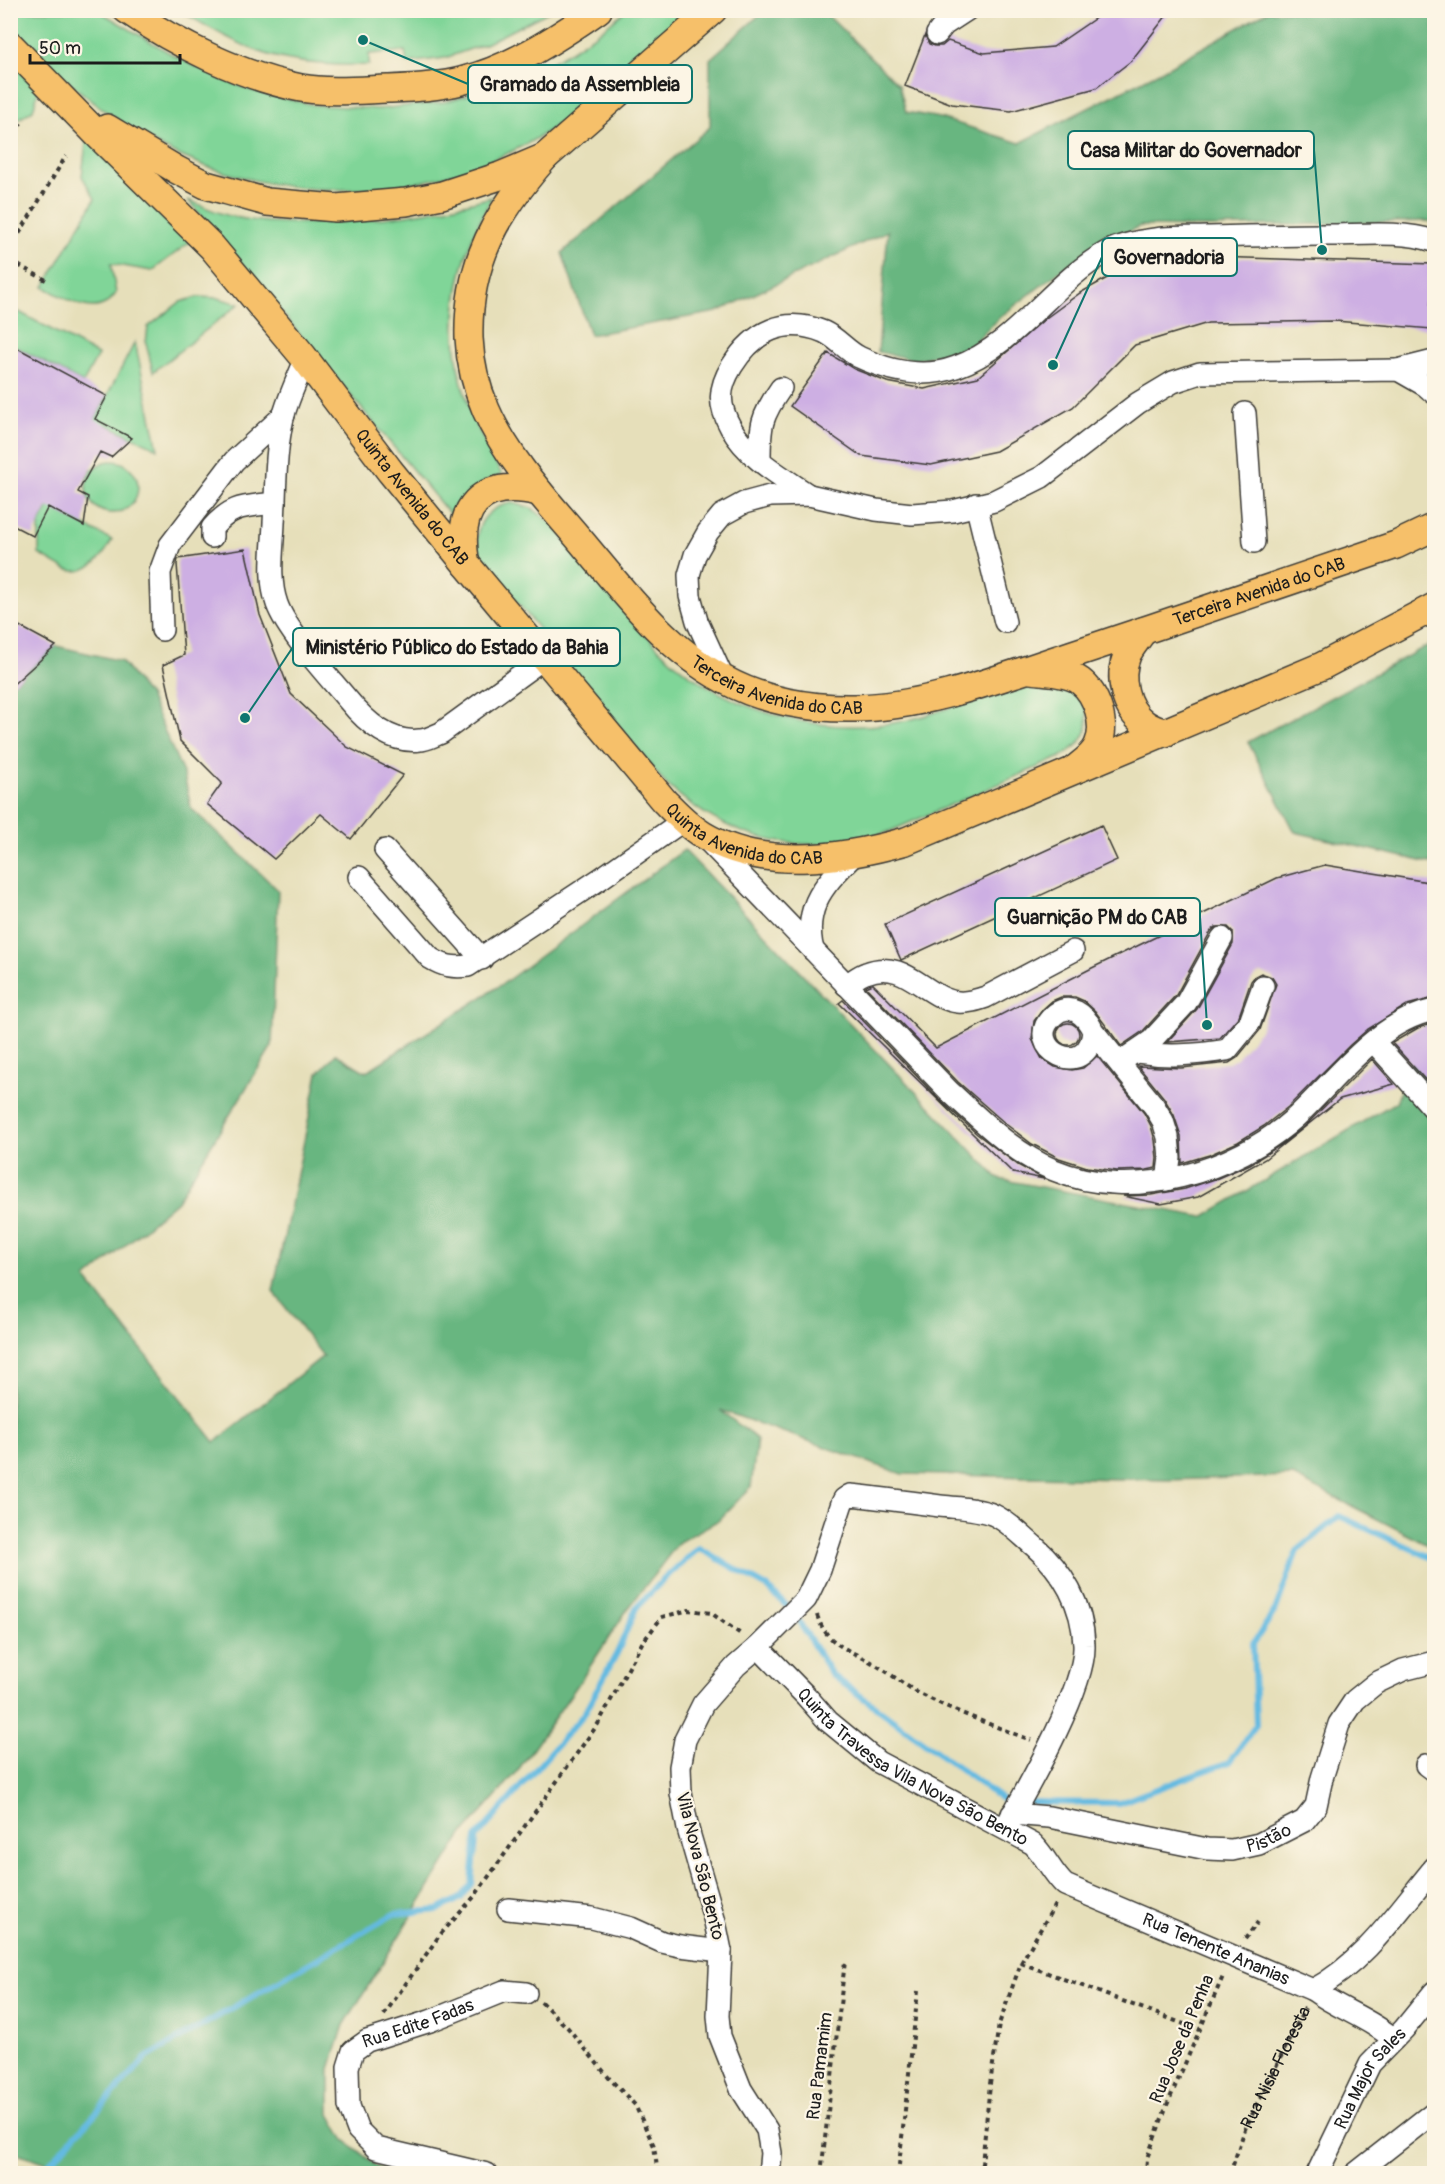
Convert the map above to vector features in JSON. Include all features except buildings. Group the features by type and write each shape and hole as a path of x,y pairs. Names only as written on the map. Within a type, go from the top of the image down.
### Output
{"main road":[{"path":"127,10 148,25 244,72 303,88 350,91 404,88 460,81 496,69 557,38 598,10"},
{"path":"61,98 120,137 206,185 267,202 303,207 372,206 442,195 500,176 545,157 713,10"},
{"name":"Quinta Avenida do CAB","path":"10,45 212,247 306,358 390,471 664,801 693,827 741,851 760,855 802,857 856,853"},
{"name":"Terceira Avenida do CAB","path":"545,157 512,196 482,251 470,306 469,339 473,372 485,409 501,439 539,492 643,614 689,656 724,680 750,692 780,701 856,708 922,700 1143,632 1396,545 1434,527"},
{"path":"466,564 462,533 464,521 478,500 499,489 525,488 539,492"},
{"path":"856,853 906,841 1071,773 1322,666 1434,608"},
{"path":"1143,632 1126,657 1123,687 1130,707 1138,718 1146,725 1165,733"},
{"path":"1026,669 1057,673 1079,680 1090,692 1100,711 1099,743 1090,757 1071,773"}],"street":[{"path":"937,34 949,21 967,10"},
{"path":"809,495 760,460 735,436 722,412 722,390 729,371 741,352 754,339 768,330 787,326 826,333 856,355 877,364 925,374 954,368 981,357 1012,333 1085,266 1107,251 1131,243 1156,238 1261,235 1410,236 1434,241"},
{"path":"306,358 284,415 279,438 272,574 278,605 299,638 368,722 407,740 422,740 441,733 544,658"},
{"path":"724,680 697,621 690,596 689,575 694,555 708,532 722,515 744,502 770,496 809,495 876,510 912,514 953,511 994,501 1042,477 1138,403 1173,382 1200,373 1398,370 1434,361"},
{"path":"1398,370 1434,393"},
{"path":"760,460 760,428 768,406 781,388"},
{"path":"1245,413 1254,542"},
{"path":"162,630 160,572 170,545 234,461 284,415"},
{"path":"212,537 212,528 225,514 241,507 275,503"},
{"path":"976,504 1005,622"},
{"path":"359,877 430,958 442,965 454,968 468,966 482,959 639,853 693,827 949,1091 991,1129 1023,1153 1054,1170 1092,1181 1130,1183 1167,1180 1202,1172 1266,1140 1295,1117 1340,1070 1374,1042 1408,1018 1434,1010"},
{"path":"385,850 482,959"},
{"path":"813,950 809,935 814,904 830,880 856,853"},
{"path":"1127,1058 1151,1041 1186,1003 1222,938"},
{"path":"846,985 867,972 894,971 910,976 946,1000 959,1003 971,1002 986,998 1073,951"},
{"path":"1127,1058 1227,1050 1250,1022 1263,986"},
{"path":"1093,1031 1127,1058 1163,1121 1168,1137 1170,1158 1167,1180"},
{"path":"1374,1042 1434,1109"},
{"name":"Vila Nova São Bento","path":"769,2174 771,2153 767,2130 741,2089 720,2036 718,2016 721,1951 688,1829 681,1793 680,1767 685,1740 703,1704 736,1666 806,1599 814,1585 844,1498 850,1495 969,1509 994,1515 1045,1556 1062,1575 1082,1622 1084,1647 1080,1672 1048,1746"},
{"name":"Quinta Travessa Vila Nova São Bento","path":"758,1647 828,1721 878,1762 937,1794 1009,1821 1043,1854 1055,1875 1065,1885"},
{"name":"Pistão","path":"1009,1821 1056,1818 1207,1849 1232,1850 1259,1845 1304,1821 1316,1806 1339,1724 1355,1700 1376,1683 1403,1670 1434,1662"},
{"path":"1009,1821 1048,1746"},
{"name":"Rua Nisia Floresta","path":"1313,1990 1348,1968 1364,1953 1434,1868"},
{"name":"Rua Tenente Ananias","path":"1065,1885 1313,1990 1370,2021 1394,2039"},
{"path":"508,1909 592,1918 631,1928 662,1942 721,1951"},
{"name":"Rua Edite Fadas","path":"487,2174 376,2148 358,2130 349,2106 348,2067 353,2051 367,2041 430,2021 504,1991 526,1993"},
{"name":"Rua Major Sales","path":"1317,2174 1362,2078 1381,2051 1434,1992"},
{"path":"1355,2174 1434,2112"}],"path":[{"path":"10,133 19,122 10,141"},
{"path":"10,249 66,156"},
{"path":"10,261 48,281"},
{"path":"814,1585 814,1604 819,1620 827,1635 838,1645 872,1663 919,1693 967,1715 1048,1746"},
{"path":"367,2041 439,1936 474,1897 598,1724 642,1643 662,1617 689,1610 711,1613 758,1647"},
{"path":"981,2174 999,2024 1021,1963 1065,1885"},
{"name":"Rua Jose da Penha","path":"1146,2174 1148,2158 1163,2115 1232,1957 1258,1922"},
{"name":"Rua Pamamim","path":"821,2174 845,1961"},
{"path":"1021,1963 1200,2030"},
{"name":"Rua Nisia Floresta","path":"1230,2174 1245,2128 1313,1990"},
{"path":"898,2174 918,1991"},
{"path":"526,1993 556,2015 635,2105 654,2146 658,2174"}],"green space":[{"path":"550,10 485,44 445,58 407,63 405,51 369,54 369,65 316,64 275,57 221,34 180,11"},
{"path":"11,11 99,11 173,55 219,78 250,90 314,105 379,109 444,102 508,83 540,69 569,52 598,33 625,11 686,11 592,98 552,129 530,142 489,161 447,176 403,185 358,189 314,189 269,183 225,173 183,157 136,132 91,100 29,45 11,26"},
{"path":"764,11 823,11 899,85 906,112 940,118 1020,143 1161,71 1268,11 1434,11 1434,223 1428,221 1210,227 1140,226 1071,263 1000,317 970,347 916,360 878,352 888,231 717,312 590,335 562,253 710,127 710,59"},
{"path":"10,45 42,78 33,110 16,121 11,117"},
{"path":"87,134 199,235 152,271 111,264 116,293 109,302 91,307 72,302 44,287 95,199 82,176"},
{"path":"492,197 479,222 461,274 456,300 455,327 456,354 461,381 470,409 502,475 486,481 473,491 461,503 453,518 188,200 223,214 244,219 312,223 403,216"},
{"path":"198,297 218,298 239,304 153,372 146,343 148,327 180,302"},
{"path":"10,307 98,355 83,383 11,344"},
{"path":"135,342 158,449 105,424 90,429"},
{"path":"112,461 122,463 130,469 136,477 138,487 136,497 130,505 122,511 112,513 102,511 94,505 88,497 86,487 88,477 94,469 102,463"},
{"path":"53,499 58,512 112,540 100,558 83,570 68,570 39,554 39,525"},
{"path":"512,503 531,508 552,523 661,651 688,673 718,692 750,707 784,718 820,724 855,726 890,724 924,716 1015,687 1051,682 1065,683 1077,691 1085,705 1087,729 1082,740 1061,757 888,832 826,844 797,844 769,840 742,832 716,820 665,783 480,557 477,538 482,522 494,510"},
{"path":"1434,642 1434,864 1295,832 1248,742"},
{"path":"56,646 121,661 149,696 184,775 191,808 278,890 272,1046 177,1201 86,1279 215,1442 323,1356 273,1291 318,1073 336,1054 366,1072 504,983 684,850 999,1179 1203,1217 1396,1102 1434,1001 1434,1548 1293,1476 1167,1480 902,1474 720,1410 757,1439 751,1487 719,1520 679,1542 627,1610 516,1773 461,1836 344,2025 330,2069 330,2114 344,2139 380,2169 401,2173 67,2173 56,2166 11,2151 10,687"}],"waterway":[{"path":"1026,1802 1119,1803 1229,1762 1256,1725 1253,1644 1276,1609 1297,1551 1339,1516 1434,1559"},
{"path":"40,2174 146,2058 394,1914 438,1910 461,1898 472,1884 476,1838 584,1714 618,1651 636,1608 699,1548 767,1587 793,1612 832,1675 1004,1801 1016,1802"}],"place":[{"name":"Gramado da Assembleia","path":"363,40"},
{"name":"Casa Militar do Governador","path":"1322,250"},
{"name":"Governadoria","path":"1053,365"},
{"name":"Ministério Público do Estado da Bahia","path":"245,718"},
{"name":"Guarnição PM do CAB","path":"1207,1025"}]}
